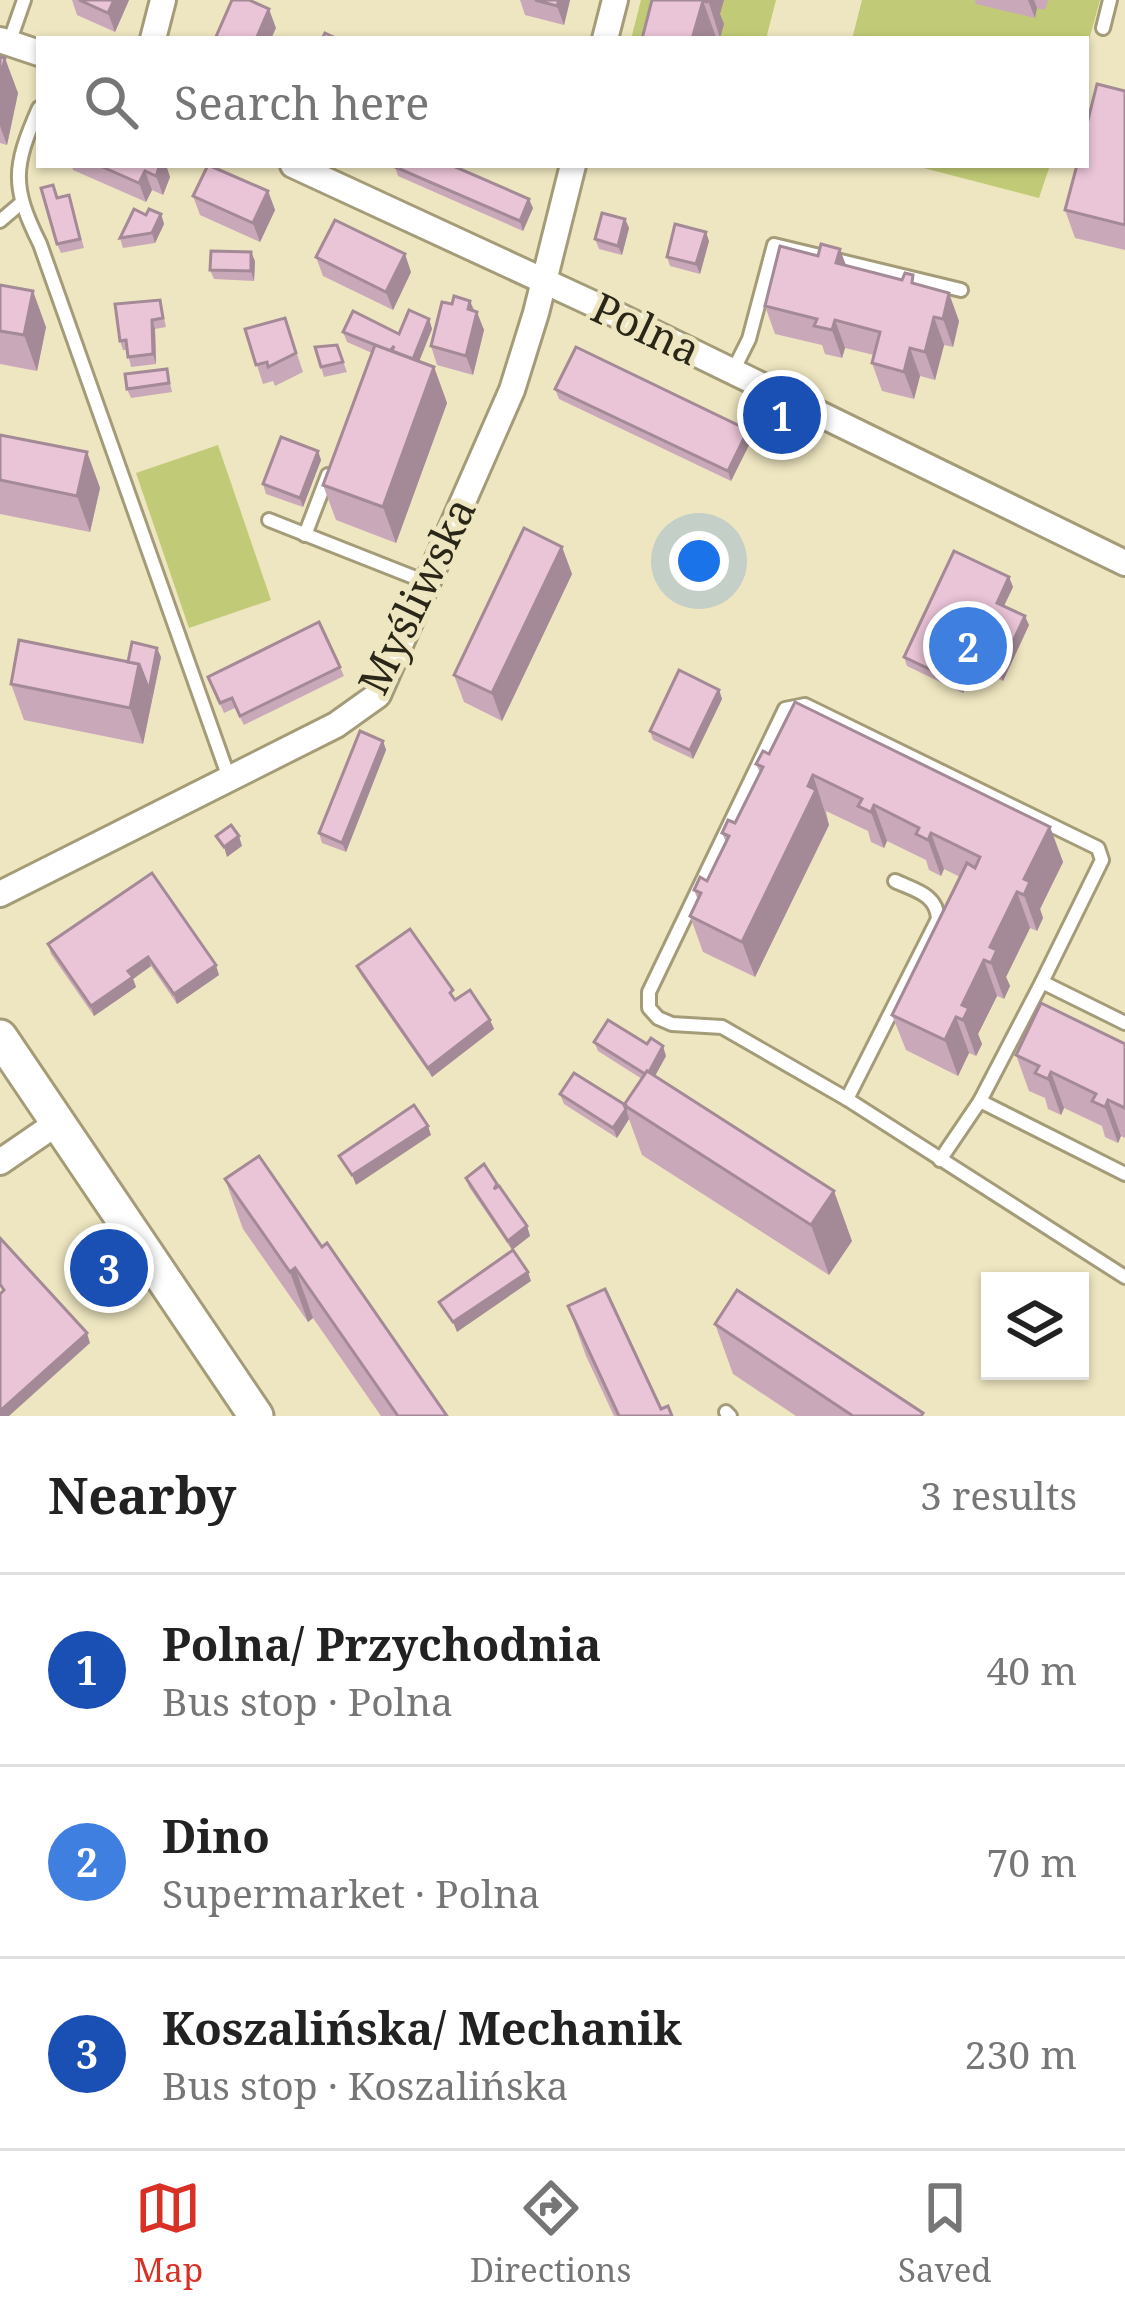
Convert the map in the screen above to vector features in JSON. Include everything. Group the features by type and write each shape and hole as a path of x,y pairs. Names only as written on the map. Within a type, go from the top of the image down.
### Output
{"street":[{"path":"155,36 163,0"},
{"path":"606,36 615,0"},
{"path":"5,41 36,52"},
{"name":"Polna","path":"299,168 734,370 1125,562"},
{"name":"Myśliwska","path":"0,895 367,706 386,680 512,390 572,168"},
{"path":"0,1036 256,1416"},
{"path":"0,1162 57,1123"}],"lane":[{"path":"5,41 24,0"},
{"path":"1103,28 1110,0"},
{"path":"36,116 17,170 20,204 50,269 229,778"},
{"path":"0,220 20,204"},
{"path":"734,370 748,339 773,245 962,290"},
{"path":"305,535 337,453"},
{"path":"268,520 428,582"},
{"path":"940,1160 980,1101 1042,982 1102,860 1098,848 805,705 785,710 649,992 650,1008 672,1024 722,1027 847,1099 940,1160 1125,1277"},
{"path":"847,1099 938,919 930,898 895,881"},
{"path":"1042,982 1125,1023"},
{"path":"980,1101 1125,1174"}],"green space":[{"path":"641,0 776,0 767,36 632,36"},
{"path":"862,0 1100,0 1089,40 1089,36 853,36"},
{"path":"924,168 1049,168 1039,198"},
{"path":"218,445 271,600 189,628 136,473"}],"building":[{"path":"79,0 114,0 108,13"},
{"path":"232,0 249,0 269,9 257,36 216,36"},
{"path":"652,0 708,0 703,1 693,36 643,36"},
{"path":"1097,84 1125,91 1125,225 1065,210 1076,168 1089,168 1089,116"},
{"path":"105,168 159,168 156,176 145,171 139,183"},
{"path":"207,168 268,191 253,223 193,196"},
{"path":"397,168 458,168 529,199 520,221"},
{"path":"53,185 57,198 69,195 80,239 57,244 41,188"},
{"path":"134,209 146,215 149,209 161,214 152,233 120,238"},
{"path":"602,213 625,219 618,246 595,239"},
{"path":"335,220 405,254 386,292 316,257"},
{"path":"675,224 706,232 696,264 667,257"},
{"path":"821,244 840,249 836,263 902,280 905,273 913,275 912,283 949,293 943,319 934,317 925,352 910,348 904,372 872,363 880,332 835,320 832,330 814,326 817,319 765,306 780,246 818,256"},
{"path":"211,251 251,252 251,271 210,270"},
{"path":"0,285 33,291 24,335 0,331"},
{"path":"454,296 470,301 468,309 477,312 466,356 431,346 442,302 452,304"},
{"path":"160,300 163,318 152,320 153,354 128,357 126,340 120,341 115,304"},
{"path":"409,310 429,319 413,359 392,351 394,346 390,351 343,332 353,311 399,334"},
{"path":"285,318 296,353 268,367 267,362 256,365 245,329"},
{"path":"337,345 343,362 321,367 315,347"},
{"path":"375,345 434,367 383,507 323,485"},
{"path":"576,347 748,430 728,471 555,389"},
{"path":"167,369 169,383 127,389 125,374"},
{"path":"0,435 87,452 77,496 0,480"},
{"path":"281,437 318,451 300,498 263,484"},
{"path":"524,528 562,547 492,693 454,675"},
{"path":"954,551 1009,577 997,603 1025,616 999,671 971,658 959,683 904,657"},
{"path":"319,622 340,667 240,716 232,698 220,703 208,677"},
{"path":"19,640 139,664 130,708 11,684"},
{"path":"132,642 157,648 149,690 139,664 128,662"},
{"path":"679,670 719,690 690,750 650,731"},
{"path":"795,702 1050,827 1024,879 1030,882 1024,895 1017,892 990,947 997,950 991,963 984,960 962,1005 969,1008 963,1020 956,1017 945,1040 892,1015 967,863 975,868 980,857 931,833 928,840 916,834 919,828 874,805 871,812 858,806 862,799 813,775 808,786 816,790 742,942 690,916 701,893 694,890 700,877 707,881 729,836 722,833 728,820 735,823 763,767 756,764 763,751 769,754"},
{"path":"360,731 383,741 342,843 319,833"},
{"path":"231,825 239,836 224,847 216,836"},
{"path":"152,873 216,965 174,994 148,957 128,971 133,977 91,1006 48,944"},
{"path":"410,929 453,990 455,1000 470,990 490,1020 428,1068 357,966"},
{"path":"1041,1003 1125,1044 1125,1108 1108,1100 1105,1107 1092,1101 1096,1094 1051,1072 1048,1079 1035,1073 1039,1066 1016,1055"},
{"path":"608,1020 647,1044 651,1038 663,1046 649,1072 645,1074 594,1042"},
{"path":"647,1071 834,1191 811,1225 624,1105"},
{"path":"574,1073 627,1106 613,1128 560,1094"},
{"path":"414,1105 428,1126 352,1175 339,1156"},
{"path":"259,1156 322,1247 327,1243 447,1416 398,1416 295,1268 290,1272 225,1179"},
{"path":"484,1164 497,1184 494,1189 499,1186 527,1226 508,1241 466,1178"},
{"path":"0,1238 87,1333 0,1411 0,1294 4,1290"},
{"path":"513,1250 528,1272 453,1322 439,1302"},
{"path":"605,1289 661,1409 668,1406 672,1416 619,1416 568,1306"},
{"path":"737,1290 923,1413 921,1416 853,1416 715,1324"}],"place":[{"name":"Polna/ Przychodnia","path":"782,415"},
{"name":"Dino","path":"968,646"},
{"name":"Koszalińska/ Mechanik","path":"109,1268"}]}
